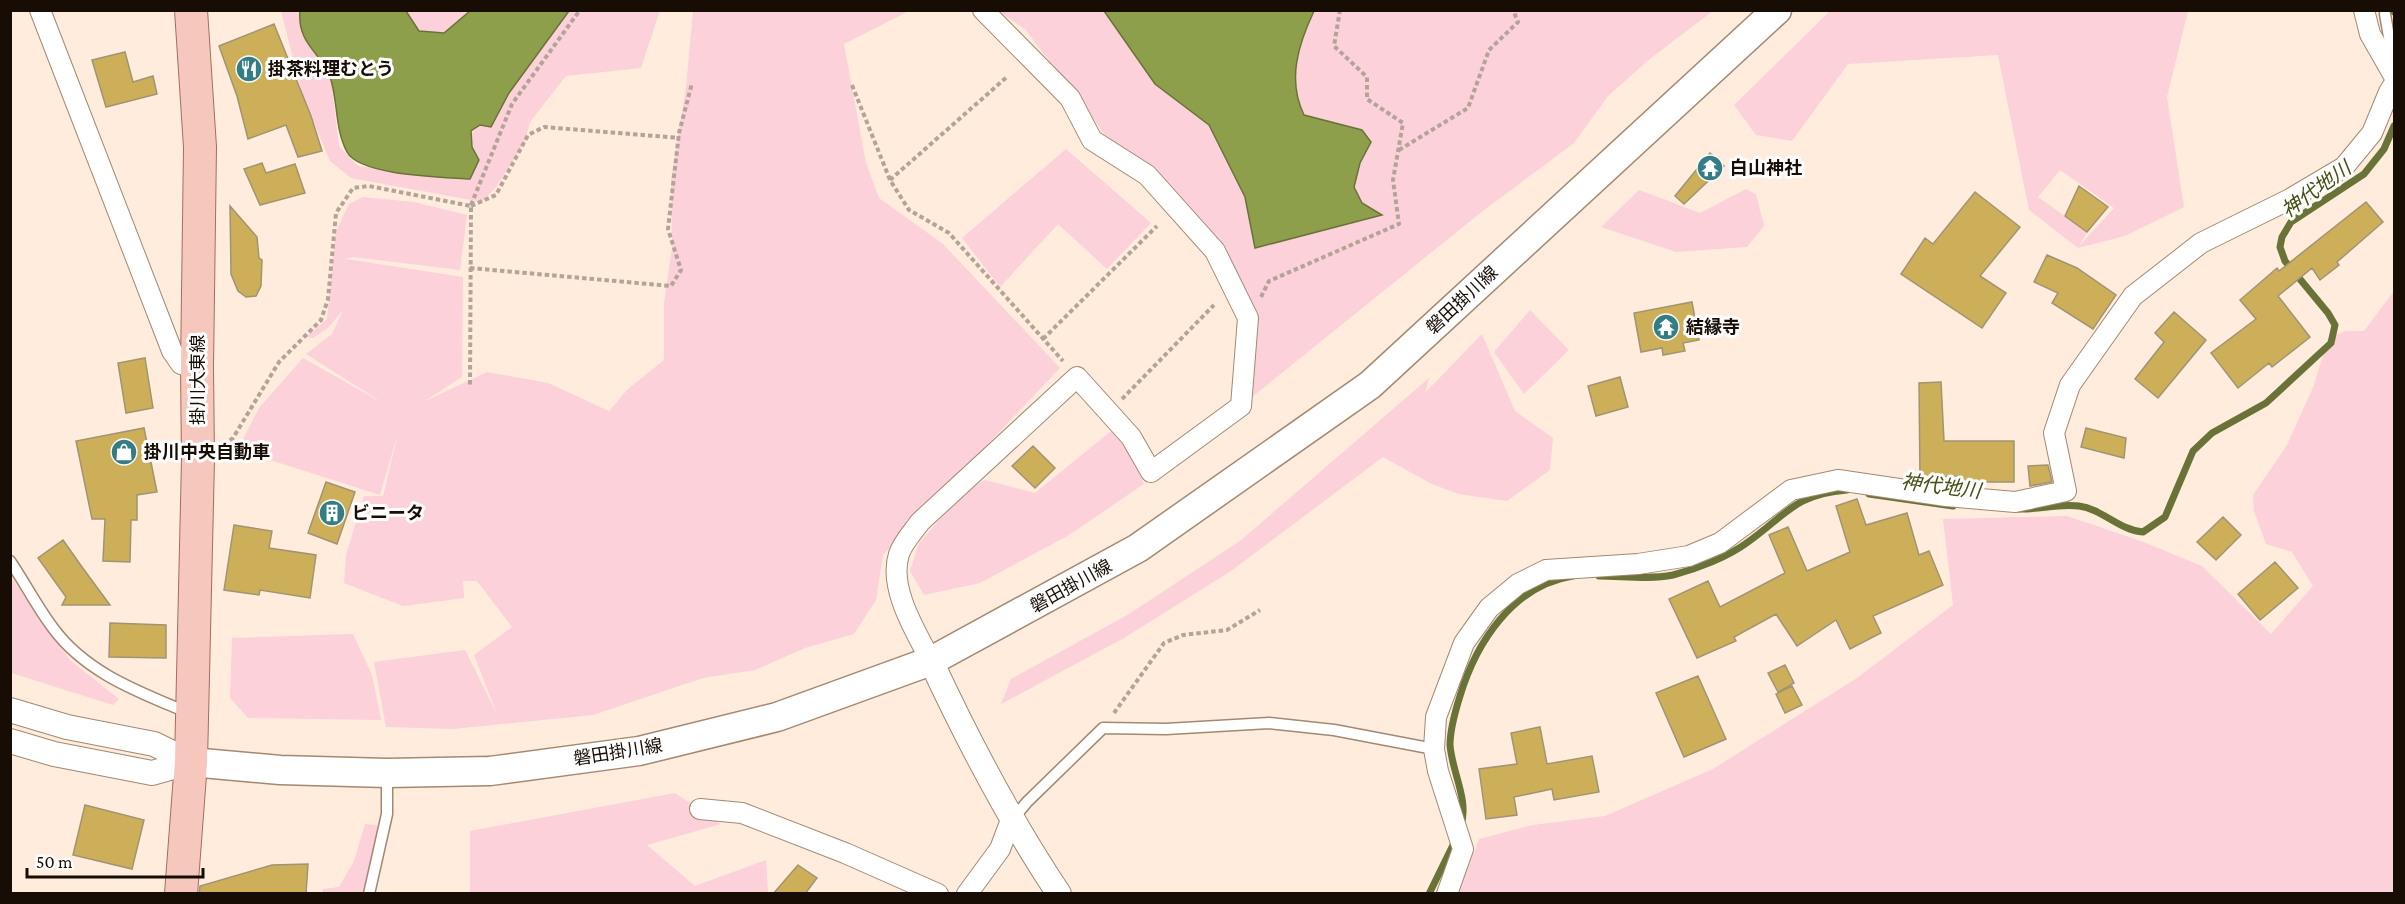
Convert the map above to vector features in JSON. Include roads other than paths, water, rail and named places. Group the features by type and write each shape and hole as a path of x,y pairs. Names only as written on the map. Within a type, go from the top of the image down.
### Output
{"main road":[{"name":"掛川大東線","path":"182,894 193,715 198,460 196,368 200,147 191,10"},
{"name":"磐田掛川線","path":"191,762 280,770 387,773 489,771 639,751 777,717 931,662 1138,548 1370,385 1778,10"}],"street":[{"path":"40,10 172,351 181,364 196,368"},
{"path":"983,10 1070,98 1092,140 1147,175 1215,251 1248,318 1240,406 1151,472 1131,437 1077,378 920,522 902,546 897,571 902,598 973,753 1011,820 1059,894"},
{"path":"2364,10 2370,34 2394,76"},
{"path":"1447,894 1463,849 1439,776 1434,749 1436,717 1464,643 1489,608 1518,584 1546,570 1638,564 1689,556 1720,543 1791,490 1838,480 1946,496 2015,502 2066,491 2054,433 2066,395 2070,385 2133,296 2201,243 2290,199 2344,167 2372,133 2394,84"},
{"path":"10,710 67,727 154,744 191,762"},
{"path":"10,741 54,754 152,773 191,762"},
{"path":"700,809 742,813 845,853 938,894"},
{"path":"967,894 1000,849 1011,820"}],"lane":[{"path":"2385,14 2394,67"},
{"path":"10,561 54,629 81,658 121,684 193,715"},
{"path":"1011,820 1103,728 1166,729 1269,723 1334,730 1434,749"},
{"path":"369,894 387,814 387,773"}],"waterway":[{"name":"神代地川","path":"2018,509 2079,506 2095,511 2126,528 2143,532 2165,517 2193,451 2212,433 2266,403 2331,343 2335,325 2328,313 2285,261 2280,247 2282,237 2291,222 2364,174 2384,149 2394,126"},
{"name":"神代地川","path":"1599,576 1655,577 1673,575 1692,569 1740,547 1803,501 1829,492 1847,490"},
{"name":"神代地川","path":"1869,494 1953,506"},
{"name":"神代地川","path":"1461,825 1462,796 1451,755 1450,739 1467,676 1487,637 1515,604 1532,591 1573,576"},
{"name":"神代地川","path":"1429,894 1456,839"}],"place":[{"name":"掛茶料理むとう","path":"249,69"},
{"name":"白山神社","path":"1710,168"},
{"name":"結縁寺","path":"1666,327"},
{"name":"掛川中央自動車","path":"124,452"},
{"name":"ビニータ","path":"332,513"}]}
